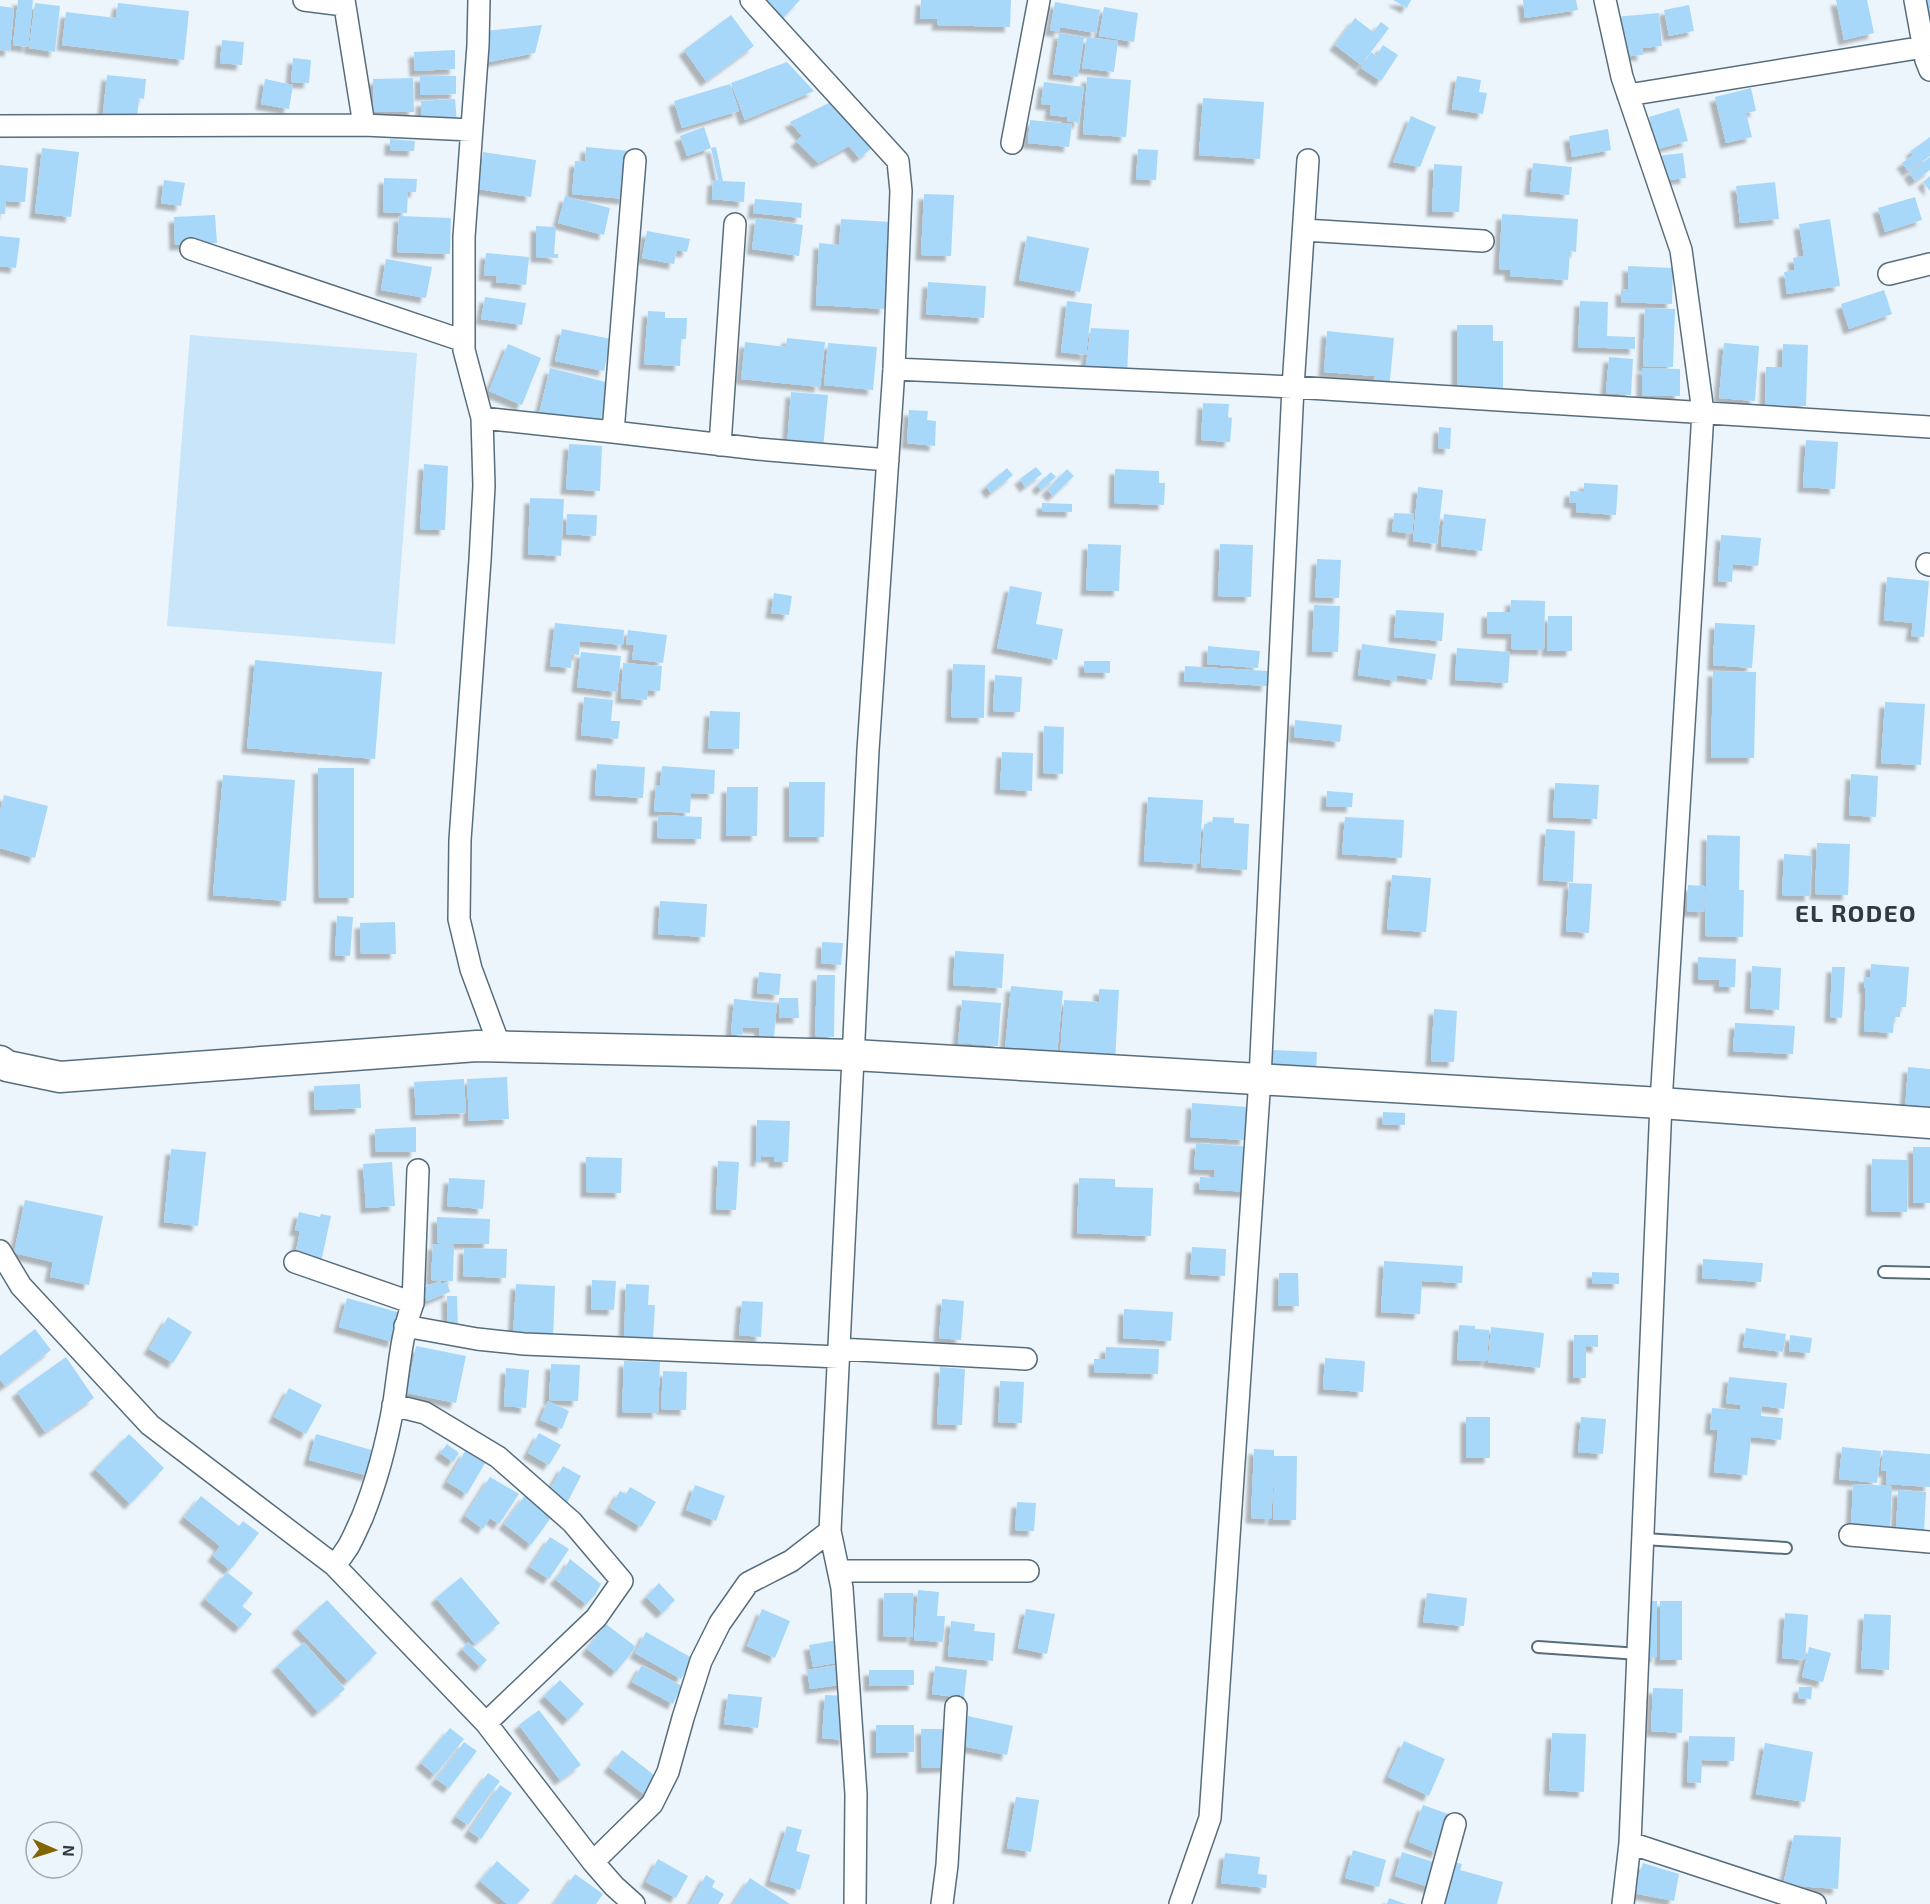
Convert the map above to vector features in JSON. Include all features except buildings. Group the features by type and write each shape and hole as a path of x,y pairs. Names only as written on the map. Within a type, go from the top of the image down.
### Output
{"street":[{"path":"304,0 344,2 364,125"},
{"path":"479,0 478,45 464,237 464,350 482,418 484,486 459,840 459,919 471,969 500,1047"},
{"path":"751,0 898,161 901,191 894,369 868,750 830,1531 842,1588 856,1794 855,1904"},
{"path":"1012,143 1039,0"},
{"path":"1605,0 1622,76 1681,250 1703,412 1661,1103 1639,1654 1630,1843 1623,1904"},
{"path":"1915,0 1930,69"},
{"path":"1628,95 1924,47"},
{"path":"0,126 364,125 471,130"},
{"path":"613,432 635,160"},
{"path":"1180,1904 1210,1818 1260,1078 1293,387 1308,160"},
{"path":"720,445 735,224"},
{"path":"1304,230 1483,241"},
{"path":"191,249 464,341"},
{"path":"1889,274 1930,264"},
{"path":"894,369 1293,387 1930,427"},
{"path":"482,418 720,445 888,460"},
{"path":"0,1061 8,1066 60,1077 477,1046 854,1055 1661,1103 1930,1123"},
{"path":"334,1565 346,1552 368,1504 383,1454 405,1326 413,1303 418,1170"},
{"path":"0,1251 21,1286 150,1425 334,1565 486,1723 593,1862 634,1904"},
{"path":"295,1262 413,1303"},
{"path":"405,1326 477,1339 524,1344 1026,1359"},
{"path":"393,1405 425,1413 498,1457 572,1522 622,1581 596,1618 486,1723"},
{"path":"593,1862 652,1804 668,1773 701,1661 720,1623 748,1582 791,1561 830,1531"},
{"path":"1850,1535 1930,1542"},
{"path":"839,1571 1028,1571"},
{"path":"942,1904 947,1865 956,1707"},
{"path":"1433,1904 1455,1824"},
{"path":"1630,1843 1815,1904"}],"lane":[{"path":"1884,1272 1930,1273"},
{"path":"1644,1539 1786,1548"},
{"path":"1538,1647 1639,1654"}],"shaded area":[{"path":"190,335 417,353 395,644 167,626"}],"district":[{"name":"EL RODEO","path":"1856,912"}]}
